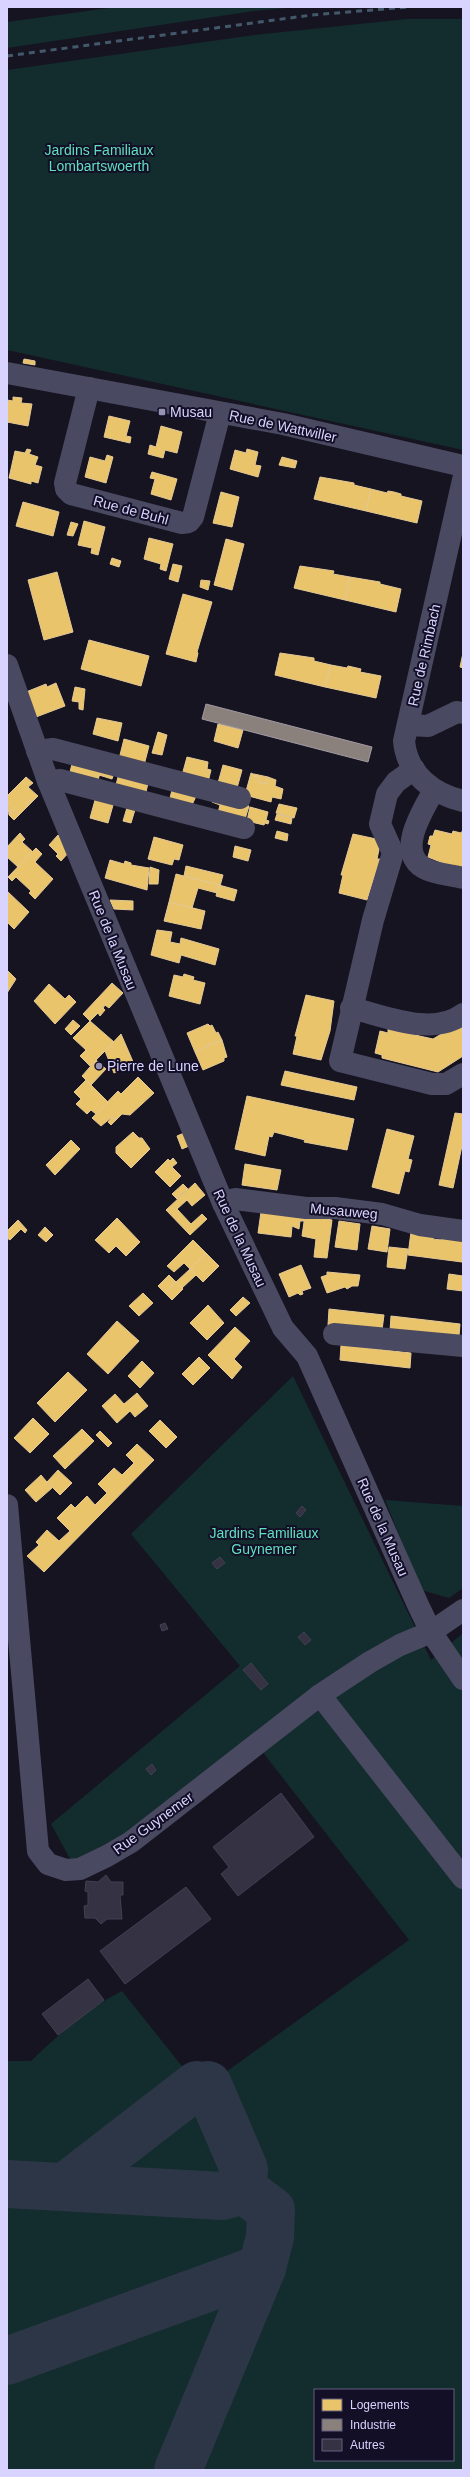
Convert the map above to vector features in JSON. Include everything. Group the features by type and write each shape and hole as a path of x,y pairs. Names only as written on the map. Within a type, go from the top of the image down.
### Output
{"street":[{"name":"Rue de Wattwiller","path":"7,373 283,424 463,466"},
{"name":"Rue de Buhl","path":"89,388 65,483 66,489 71,494 182,523 189,522 193,517 220,413"},
{"name":"Rue de Rimbach","path":"463,480 404,741 405,751 414,769 423,782 434,790 448,797 463,801"},
{"name":"Rue de la Musau","path":"7,665 48,781 223,1203 283,1328 307,1356 431,1632 463,1679"},
{"path":"408,725 428,726 457,712 463,713"},
{"path":"37,751 53,749 240,798"},
{"path":"414,769 396,782 387,794 380,824 382,833 390,842 393,853 351,1008 340,1061 432,1084 446,1084 463,1074"},
{"path":"48,781 60,780 244,828"},
{"path":"434,790 413,830 410,844 414,858 423,868 463,878"},
{"path":"351,1008 431,1025 446,1023 463,1014"},
{"name":"Musauweg","path":"223,1203 235,1199 306,1208 335,1208 382,1214 420,1225 463,1231"},
{"path":"334,1334 463,1346"},
{"name":"Rue Guynemer","path":"7,1505 38,1851 48,1864 58,1868 80,1869 131,1842 320,1695 370,1662 400,1645 431,1632 463,1610"},
{"path":"320,1695 463,1878"}],"green space":[{"path":"116,7 297,7 254,11 7,48 7,22"},
{"name":"Jardins Familiaux Lombartswoerth","path":"407,19 463,19 463,450 7,350 7,70 254,35"},
{"name":"Jardins Familiaux Guynemer","path":"293,1376 431,1660 463,1633 463,2470 7,2470 7,2061 31,2061 74,2022 97,2005 122,1991 197,2085 208,2085 409,1940 261,1750 80,1877 51,1824 240,1666 131,1534"},
{"path":"385,1500 463,1506 463,1588 449,1598 421,1590"}],"building: Logements":[{"path":"24,359 35,361 35,365 23,363"},
{"path":"13,397 22,398 21,403 32,404 28,426 7,422 7,400 13,401"},
{"path":"109,416 130,421 126,436 131,437 130,443 104,437"},
{"path":"161,426 182,432 177,453 165,450 163,458 148,454 150,445 156,447"},
{"path":"27,449 31,450 29,454 38,457 35,465 42,467 38,483 31,481 31,484 9,478 15,451 25,453"},
{"path":"247,449 258,452 255,465 261,466 258,477 230,469 235,450 246,453"},
{"path":"107,455 113,457 106,483 85,477 90,457 105,461"},
{"path":"282,457 297,461 295,468 279,465"},
{"path":"152,472 177,479 171,500 151,494 155,479 150,478"},
{"path":"320,477 354,483 354,485 371,489 366,511 314,499"},
{"path":"371,489 387,493 388,491 394,492 401,494 401,496 422,501 417,523 366,511"},
{"path":"221,492 239,497 232,527 213,523"},
{"path":"23,502 59,512 53,536 16,526"},
{"path":"84,521 105,527 98,555 91,553 92,548 78,545"},
{"path":"71,522 78,524 73,536 67,535"},
{"path":"149,538 173,544 166,571 160,569 161,564 144,559"},
{"path":"226,539 244,544 232,590 214,585"},
{"path":"112,558 121,561 119,567 110,564"},
{"path":"173,564 182,566 178,582 169,579"},
{"path":"300,566 334,571 333,574 350,577 345,600 294,588"},
{"path":"57,572 73,632 44,640 28,580"},
{"path":"350,577 380,582 380,584 401,589 396,612 345,600"},
{"path":"201,580 210,581 208,590 200,587"},
{"path":"183,594 212,602 197,652 196,662 166,654"},
{"path":"89,640 149,656 141,686 81,669"},
{"path":"280,653 314,658 314,661 331,665 325,687 275,675"},
{"path":"463,653 463,668 460,667"},
{"path":"331,665 347,668 348,666 361,669 360,672 381,676 376,698 325,687"},
{"path":"56,683 65,706 36,717 26,692 46,684 47,687"},
{"path":"75,687 85,689 83,710 79,709 79,702 72,701"},
{"path":"97,718 122,723 118,741 93,734"},
{"path":"218,724 243,730 238,748 214,741"},
{"path":"158,732 167,735 162,755 152,753"},
{"path":"124,739 149,746 143,769 118,763"},
{"path":"187,757 208,762 207,769 211,770 207,786 181,779"},
{"path":"73,760 101,769 97,784 69,776"},
{"path":"223,765 242,770 237,788 218,783"},
{"path":"101,769 115,770 112,779 99,775"},
{"path":"251,773 260,777 258,782 267,784 268,777 276,780 275,786 283,789 281,799 272,797 271,802 245,795"},
{"path":"254,774 268,777 267,784 258,782 260,777 253,776"},
{"path":"26,777 33,783 28,787 38,796 32,802 29,799 26,803 28,806 19,815 13,810 9,815 7,796"},
{"path":"118,777 149,779 145,796 115,789"},
{"path":"173,786 198,792 191,807 169,802"},
{"path":"97,793 115,798 108,823 90,818"},
{"path":"213,797 249,806 245,819 218,813 220,805 212,802"},
{"path":"29,799 32,802 28,806 26,803"},
{"path":"129,801 137,803 131,823 123,821"},
{"path":"279,804 297,808 294,818 276,813"},
{"path":"250,807 268,812 266,820 269,821 268,824 265,823 264,825 247,821"},
{"path":"13,810 19,815 14,820 9,815"},
{"path":"277,814 292,818 291,824 275,820"},
{"path":"435,830 452,834 453,831 461,833 463,830 463,871 428,857 431,845 428,844 430,836 433,836"},
{"path":"277,831 288,834 287,841 275,838"},
{"path":"20,833 25,839 22,842 33,852 18,867 7,857 7,847"},
{"path":"353,834 381,840 377,859 380,859 367,900 339,893 343,875 341,875"},
{"path":"58,835 68,844 70,851 61,861 56,856 58,854 49,845"},
{"path":"154,837 183,845 179,860 174,859 172,865 148,859"},
{"path":"235,846 251,850 248,861 233,857"},
{"path":"36,848 42,854 35,862 53,879 35,899 29,893 31,891 16,877 12,881 8,877"},
{"path":"110,860 124,864 125,861 131,863 131,865 149,868 147,890 105,878"},
{"path":"186,866 223,875 220,886 184,876"},
{"path":"150,867 159,870 158,884 149,884"},
{"path":"176,874 219,885 217,893 198,888 192,908 169,902"},
{"path":"219,885 237,890 234,901 216,896"},
{"path":"7,891 29,912 14,929 7,922"},
{"path":"110,900 133,901 133,910 114,909"},
{"path":"169,902 205,911 201,929 164,921"},
{"path":"157,930 172,932 170,942 180,944 181,938 219,949 215,965 181,955 179,963 151,955"},
{"path":"7,970 16,979 7,993"},
{"path":"184,974 194,977 193,980 205,983 200,1004 169,996 174,975 183,977"},
{"path":"112,983 123,993 109,1008 105,1005 103,1008 105,1010 100,1016 98,1013 90,1021 83,1014"},
{"path":"49,984 65,999 69,995 76,1002 55,1024 34,1001"},
{"path":"306,995 334,1001 330,1031 321,1060 293,1054 297,1036 295,1036"},
{"path":"73,1020 80,1026 71,1035 65,1029"},
{"path":"90,1021 114,1042 90,1066 80,1056 86,1050 73,1038"},
{"path":"463,1021 463,1056 438,1072 382,1058 382,1055 375,1053 380,1031 388,1033 388,1029 433,1039"},
{"path":"208,1024 210,1026 212,1025 222,1040 195,1052 187,1033"},
{"path":"121,1034 134,1064 114,1073 105,1051"},
{"path":"222,1040 227,1057 224,1058 224,1061 203,1070 195,1052"},
{"path":"96,1060 106,1069 91,1085 82,1076"},
{"path":"285,1071 357,1087 354,1100 281,1085"},
{"path":"138,1077 154,1093 130,1115 122,1114 116,1120 112,1117 101,1126 92,1118 118,1091 121,1094"},
{"path":"86,1080 108,1102 96,1114 91,1110 87,1114 76,1104 81,1099 74,1092"},
{"path":"247,1096 354,1119 347,1150 304,1142 305,1140 274,1132 272,1137 269,1136 265,1156 235,1149"},
{"path":"455,1113 463,1114 463,1141 453,1188 439,1185"},
{"path":"112,1117 116,1120 111,1125 108,1122"},
{"path":"387,1129 414,1136 408,1159 412,1160 409,1172 405,1171 399,1194 372,1187"},
{"path":"133,1132 139,1138 142,1138 150,1149 131,1168 116,1153 116,1147"},
{"path":"184,1133 189,1146 182,1149 177,1136"},
{"path":"71,1140 80,1149 55,1175 46,1165"},
{"path":"173,1158 177,1163 172,1167 181,1176 170,1187 155,1172 168,1159 170,1161"},
{"path":"245,1164 281,1170 277,1190 242,1185"},
{"path":"195,1183 205,1195 192,1206 187,1200 177,1209 191,1224 202,1214 207,1219 190,1235 166,1210"},
{"path":"183,1184 188,1189 177,1199 172,1194"},
{"path":"261,1212 304,1216 304,1221 300,1221 299,1229 292,1226 291,1237 258,1233"},
{"path":"305,1215 332,1220 327,1258 314,1257 316,1239 302,1236"},
{"path":"117,1218 140,1242 126,1256 116,1246 109,1253 95,1240"},
{"path":"18,1220 27,1230 25,1233 21,1229 10,1240 7,1238 7,1231"},
{"path":"339,1221 360,1224 357,1250 335,1247"},
{"path":"372,1226 390,1229 387,1252 368,1249"},
{"path":"45,1227 53,1235 46,1242 38,1235"},
{"path":"411,1232 434,1235 433,1239 441,1240 442,1237 463,1240 462,1262 408,1255"},
{"path":"193,1240 206,1253 190,1269 184,1263 174,1272 167,1266"},
{"path":"389,1247 408,1249 405,1269 387,1267"},
{"path":"206,1253 219,1266 203,1282 190,1269"},
{"path":"301,1265 311,1288 302,1291 303,1294 300,1295 298,1293 289,1297 279,1274"},
{"path":"190,1269 196,1275 182,1288 176,1282"},
{"path":"327,1272 360,1275 358,1286 352,1286 347,1289 345,1287 327,1293 321,1277 327,1275"},
{"path":"449,1274 463,1276 463,1291 447,1289"},
{"path":"169,1275 176,1282 165,1293 158,1286"},
{"path":"176,1282 183,1289 172,1300 165,1293"},
{"path":"143,1293 153,1303 139,1316 129,1306"},
{"path":"243,1297 250,1303 236,1316 230,1310"},
{"path":"208,1305 224,1323 207,1340 190,1323"},
{"path":"329,1309 384,1315 382,1330 328,1325"},
{"path":"391,1316 460,1324 459,1336 390,1331"},
{"path":"117,1321 139,1341 108,1374 87,1354"},
{"path":"235,1327 250,1341 234,1359 242,1367 232,1379 208,1355"},
{"path":"341,1345 411,1353 410,1368 340,1360"},
{"path":"199,1357 210,1368 193,1385 182,1374"},
{"path":"142,1361 154,1373 140,1388 128,1376"},
{"path":"68,1372 87,1390 55,1422 37,1403"},
{"path":"137,1393 148,1406 135,1417 130,1411 117,1423 102,1406 115,1394 124,1404"},
{"path":"33,1418 49,1434 30,1453 14,1438"},
{"path":"160,1420 177,1437 166,1448 149,1431"},
{"path":"82,1429 94,1441 65,1469 53,1456"},
{"path":"100,1431 112,1443 108,1447 96,1435"},
{"path":"137,1444 154,1460 44,1572 27,1556 39,1545 36,1542 47,1530 59,1541 70,1531 57,1518 71,1504 75,1508 87,1496 95,1505 107,1493 98,1484 114,1468 122,1475 134,1463 126,1455"},
{"path":"58,1470 72,1483 60,1495 47,1482"},
{"path":"41,1475 52,1488 36,1502 25,1490"}],"building: Industrie":[{"path":"206,704 372,747 368,762 202,719"}],"building: Autres":[{"path":"302,1506 306,1510 300,1517 296,1513"},
{"path":"220,1557 225,1563 217,1569 212,1563"},
{"path":"165,1623 168,1629 162,1631 160,1625"},
{"path":"304,1632 311,1640 305,1645 298,1637"},
{"path":"251,1663 268,1684 261,1690 243,1670"},
{"path":"152,1764 156,1770 151,1775 146,1769"},
{"path":"281,1793 314,1837 238,1896 221,1874 229,1867 213,1847"},
{"path":"106,1875 111,1882 123,1882 123,1895 120,1895 122,1919 107,1919 101,1924 95,1918 85,1918 84,1906 88,1905 88,1892 85,1891 86,1881 98,1882"},
{"path":"186,1887 211,1919 125,1984 100,1951"},
{"path":"88,1979 104,2000 58,2035 42,2014"}],"taxiway":[{"path":"65,2187 197,2085"},
{"path":"7,2184 222,2196 237,2192 243,2183 244,2169 208,2085"},
{"path":"178,2470 262,2268 270,2237 271,2210 241,2188"},
{"path":"7,2361 262,2268"}],"railway":[{"path":"7,56 312,15 408,7"}],"place":[{"name":"Musau","path":"162,412"},
{"name":"Pierre de Lune","path":"99,1066"}]}
